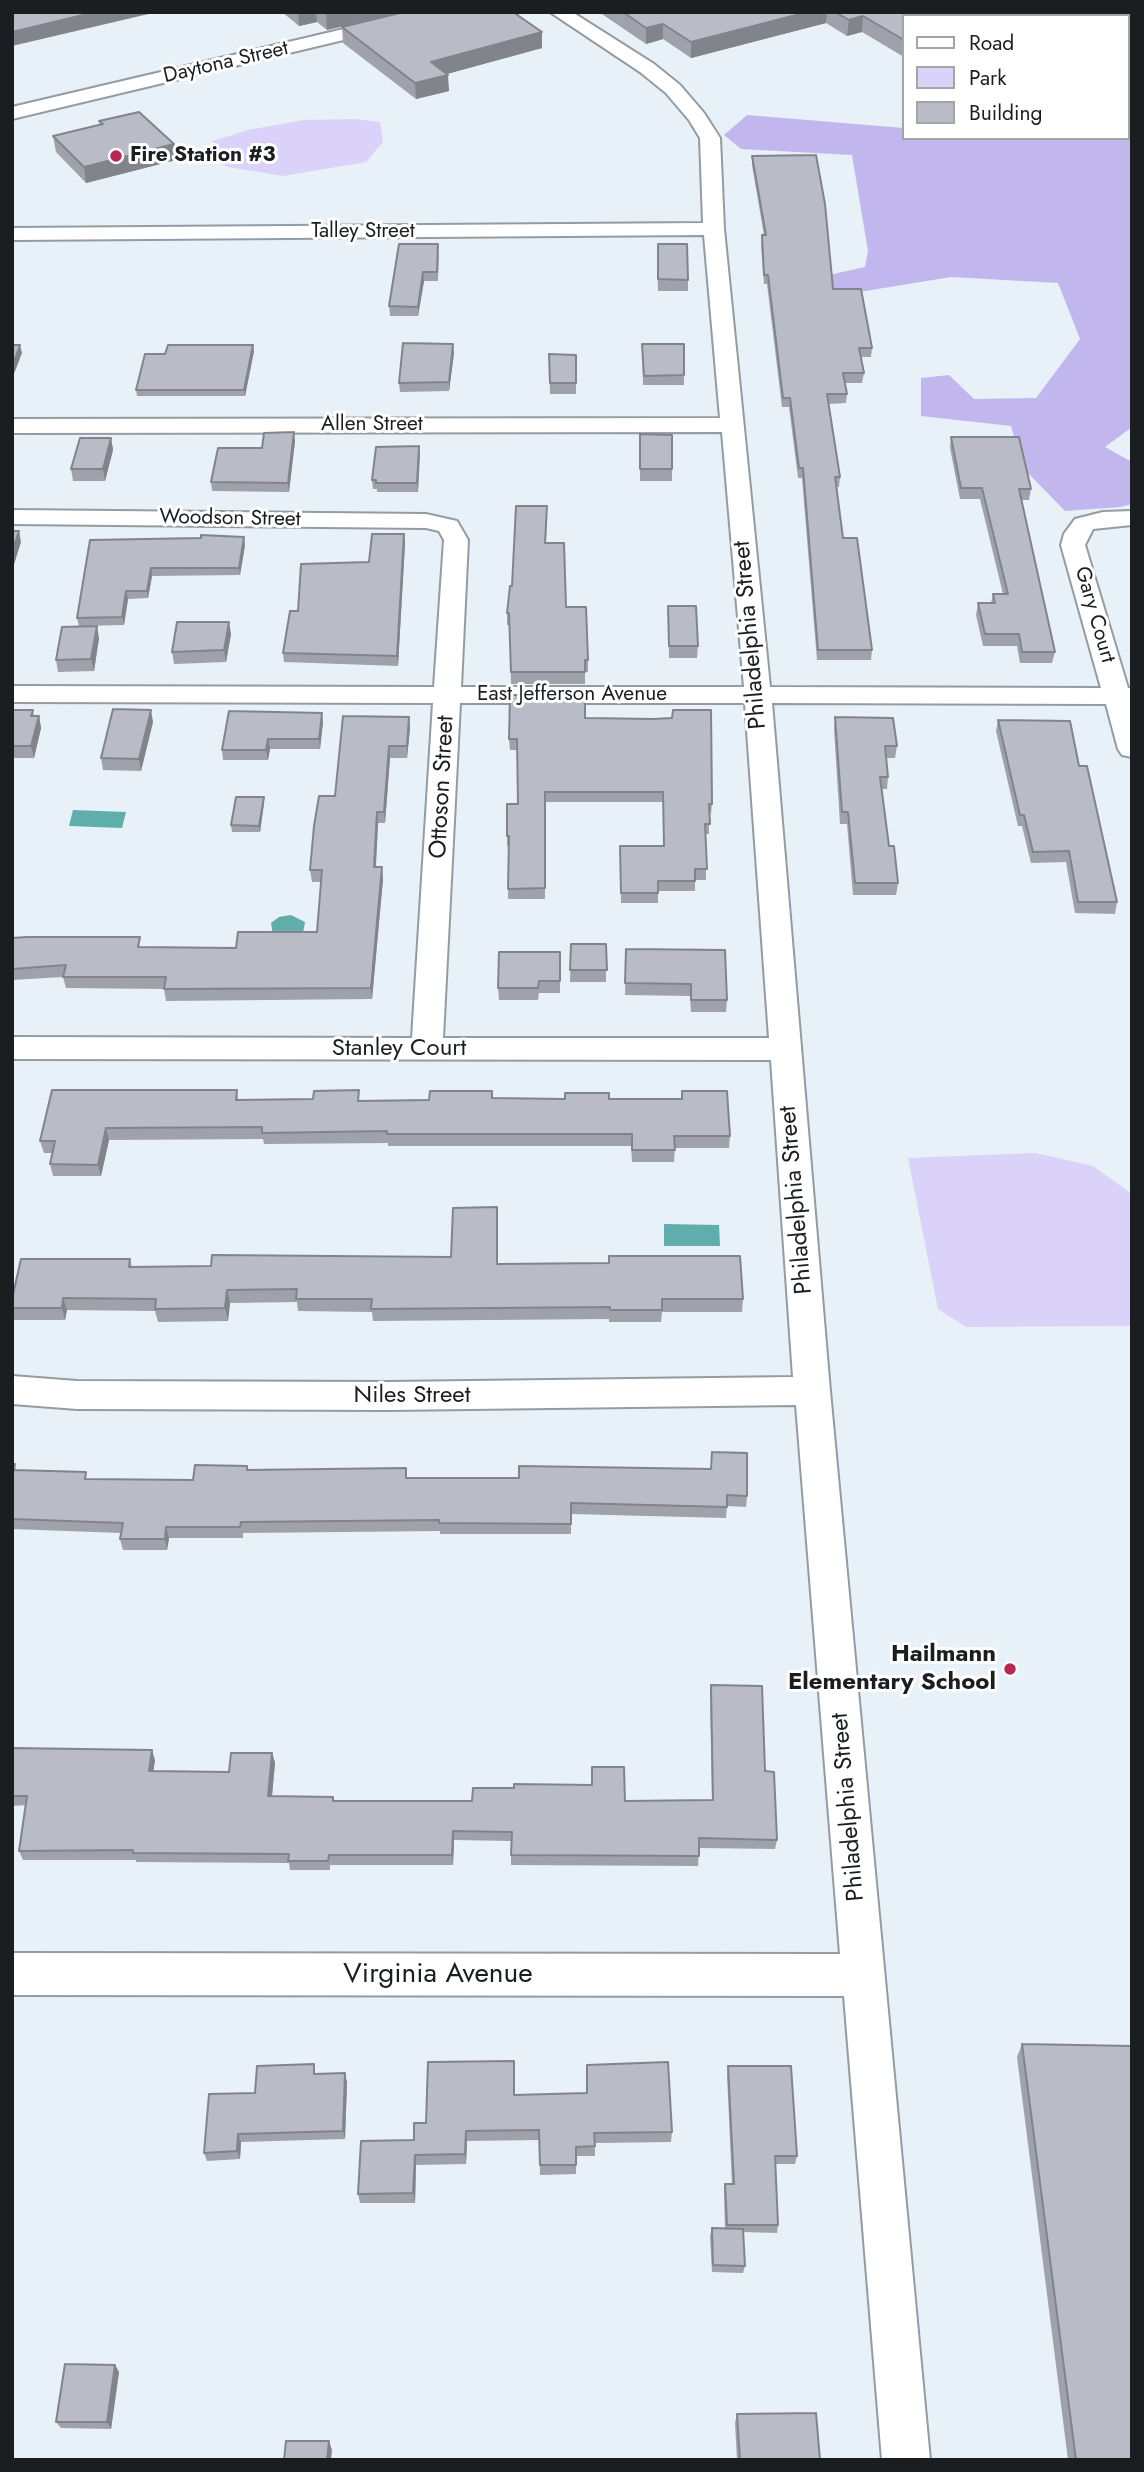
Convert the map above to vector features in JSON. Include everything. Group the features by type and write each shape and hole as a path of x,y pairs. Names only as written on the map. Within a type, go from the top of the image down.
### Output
{"street":[{"name":"Daytona Street","path":"12,113 440,12"},
{"name":"Philadelphia Street","path":"559,12 647,68 673,89 697,117 709,138 714,229 758,696 812,1391 906,2460"},
{"name":"Talley Street","path":"12,234 714,229"},
{"name":"Allen Street","path":"12,426 732,425"},
{"name":"Woodson Street","path":"12,517 426,521 448,526"},
{"name":"Gary Court","path":"1132,518 1103,519 1084,524 1076,534 1073,545 1125,696 1132,749"},
{"name":"Ottoson Street","path":"427,1050 456,540 448,526"},
{"name":"East Jefferson Avenue","path":"12,694 1125,696"},
{"name":"Stanley Court","path":"12,1048 785,1049"},
{"name":"Niles Street","path":"12,1390 77,1395 375,1396 812,1391"},
{"name":"Virginia Avenue","path":"12,1974 864,1975"}],"green space":[{"path":"355,119 380,122 383,142 366,162 283,176 228,167 212,159 213,141 248,130 304,120"},
{"path":"1035,1153 1093,1166 1132,1194 1132,1326 966,1327 938,1309 908,1158"}],"shaded area":[{"path":"747,115 902,128 902,140 1130,140 1132,132 1132,427 1105,447 1132,462 1132,504 1065,511 1024,469 1011,426 921,416 921,378 949,375 974,399 1036,398 1080,339 1058,283 951,277 847,294 797,288 815,278 865,267 868,251 852,155 741,149 724,135"},
{"path":"73,810 126,812 122,828 69,826"},
{"path":"291,915 305,922 303,933 273,935 271,923 279,917"},
{"path":"664,1224 719,1225 720,1246 664,1246"}],"building":[{"path":"12,12 96,12 12,32"},
{"path":"404,12 513,12 542,32 431,62 448,75 415,83 342,27"},
{"path":"623,12 808,12 691,42 663,24 646,28"},
{"path":"835,12 1083,12 902,14 902,39 863,16 849,20"},
{"path":"139,112 174,144 84,167 53,136 103,124 99,121"},
{"path":"816,155 825,204 833,289 861,289 872,348 859,348 864,373 843,373 847,394 827,394 840,477 835,477 843,538 857,538 872,650 818,650 803,468 799,468 790,398 783,398 768,275 764,275 762,235 766,235 752,156"},
{"path":"399,244 438,244 437,272 423,272 418,307 389,306"},
{"path":"658,244 687,244 688,280 658,279"},
{"path":"403,343 453,344 449,382 399,383"},
{"path":"642,344 684,344 684,375 644,376"},
{"path":"12,345 20,345 12,367"},
{"path":"168,345 253,345 244,390 136,390 145,354 165,354"},
{"path":"549,354 576,355 576,383 550,383"},
{"path":"294,432 288,483 211,482 218,448 262,448 264,433"},
{"path":"640,434 672,435 672,469 640,469"},
{"path":"951,437 1019,437 1031,489 1019,489 1055,652 1022,652 1019,634 985,634 978,603 995,603 993,594 1008,594 982,488 961,488"},
{"path":"80,438 111,438 103,469 71,469"},
{"path":"419,446 417,483 376,483 376,480 372,480 376,447"},
{"path":"516,506 547,506 545,543 564,543 566,607 586,607 588,660 585,660 585,672 511,672 507,613 512,586"},
{"path":"12,531 19,531 12,552"},
{"path":"372,534 404,534 397,656 283,653 290,611 298,611 301,564 369,562"},
{"path":"201,535 244,537 239,568 151,568 147,591 126,591 122,617 77,618 90,540 201,538"},
{"path":"668,606 696,606 698,646 669,646"},
{"path":"177,622 229,622 224,650 172,652"},
{"path":"97,626 91,659 56,660 62,627"},
{"path":"510,695 585,695 585,718 672,718 673,710 711,710 712,804 709,804 710,824 705,824 707,869 695,869 695,881 658,881 658,893 621,893 620,846 664,846 663,792 545,792 545,888 508,889 507,804 518,804 517,739 509,739"},
{"path":"113,709 151,710 139,759 101,758"},
{"path":"12,710 33,710 31,716 39,716 31,746 12,746"},
{"path":"229,711 322,713 319,739 268,739 266,750 222,750"},
{"path":"343,716 409,717 407,746 389,746 384,812 377,812 374,867 382,867 371,988 164,989 166,977 63,977 66,965 12,969 12,938 140,937 138,947 236,948 238,932 317,932 322,870 310,870 314,826 319,796 335,796"},
{"path":"835,717 893,718 897,746 885,746 888,777 880,777 889,846 894,846 898,883 855,883 848,812 842,812"},
{"path":"998,720 1070,721 1079,766 1087,766 1117,902 1078,902 1069,851 1033,852 1024,815 1020,815"},
{"path":"236,797 264,797 259,826 231,825"},
{"path":"571,944 606,944 607,970 570,970"},
{"path":"626,949 725,950 727,1000 691,1000 691,984 625,983"},
{"path":"499,952 560,952 560,981 539,981 538,988 498,988"},
{"path":"52,1090 237,1090 236,1100 313,1099 314,1091 359,1090 358,1101 429,1100 430,1091 492,1091 492,1098 565,1099 565,1093 609,1093 609,1099 682,1099 682,1091 727,1091 730,1136 674,1136 675,1150 632,1150 632,1134 387,1134 387,1131 262,1133 262,1127 106,1128 98,1165 50,1164 55,1141 40,1141"},
{"path":"497,1207 497,1264 609,1263 609,1256 740,1256 743,1299 662,1299 662,1310 610,1310 610,1307 371,1309 372,1299 296,1299 297,1289 227,1290 225,1308 155,1309 156,1299 63,1298 62,1308 12,1308 21,1259 130,1259 129,1267 211,1266 212,1255 451,1257 453,1208"},
{"path":"712,1452 747,1453 747,1496 727,1495 727,1507 571,1503 571,1524 439,1523 439,1520 241,1522 240,1527 166,1527 165,1539 120,1539 123,1523 12,1519 12,1464 15,1464 13,1470 86,1472 85,1479 193,1480 195,1465 247,1466 247,1470 406,1468 406,1478 519,1478 519,1466 711,1469"},
{"path":"711,1685 762,1686 765,1771 774,1772 777,1840 699,1838 699,1856 511,1855 512,1832 453,1831 452,1855 329,1855 328,1861 288,1861 289,1854 133,1853 133,1850 19,1851 27,1796 12,1796 12,1748 152,1750 149,1771 229,1772 231,1753 272,1753 268,1796 333,1797 333,1801 472,1801 473,1788 514,1788 514,1784 592,1785 592,1767 624,1767 625,1801 713,1800"},
{"path":"1022,2044 1132,2046 1132,2460 1076,2460"},
{"path":"514,2061 514,2095 587,2093 587,2065 668,2062 672,2132 594,2133 595,2146 576,2147 576,2165 540,2165 539,2130 466,2131 465,2154 415,2155 413,2193 358,2194 361,2141 414,2140 414,2123 426,2123 428,2062"},
{"path":"314,2064 314,2074 345,2073 343,2131 238,2134 237,2151 204,2153 209,2094 255,2093 257,2066"},
{"path":"728,2066 791,2066 797,2156 775,2156 778,2225 727,2225 725,2184 734,2184"},
{"path":"712,2228 743,2229 745,2266 713,2265"},
{"path":"65,2364 115,2365 107,2422 56,2422"},
{"path":"816,2413 820,2460 740,2460 737,2414"},
{"path":"286,2441 329,2441 327,2460 284,2460"}],"place":[{"name":"Fire Station #3","path":"116,156"},
{"name":"Hailmann Elementary School","path":"1010,1669"}]}
